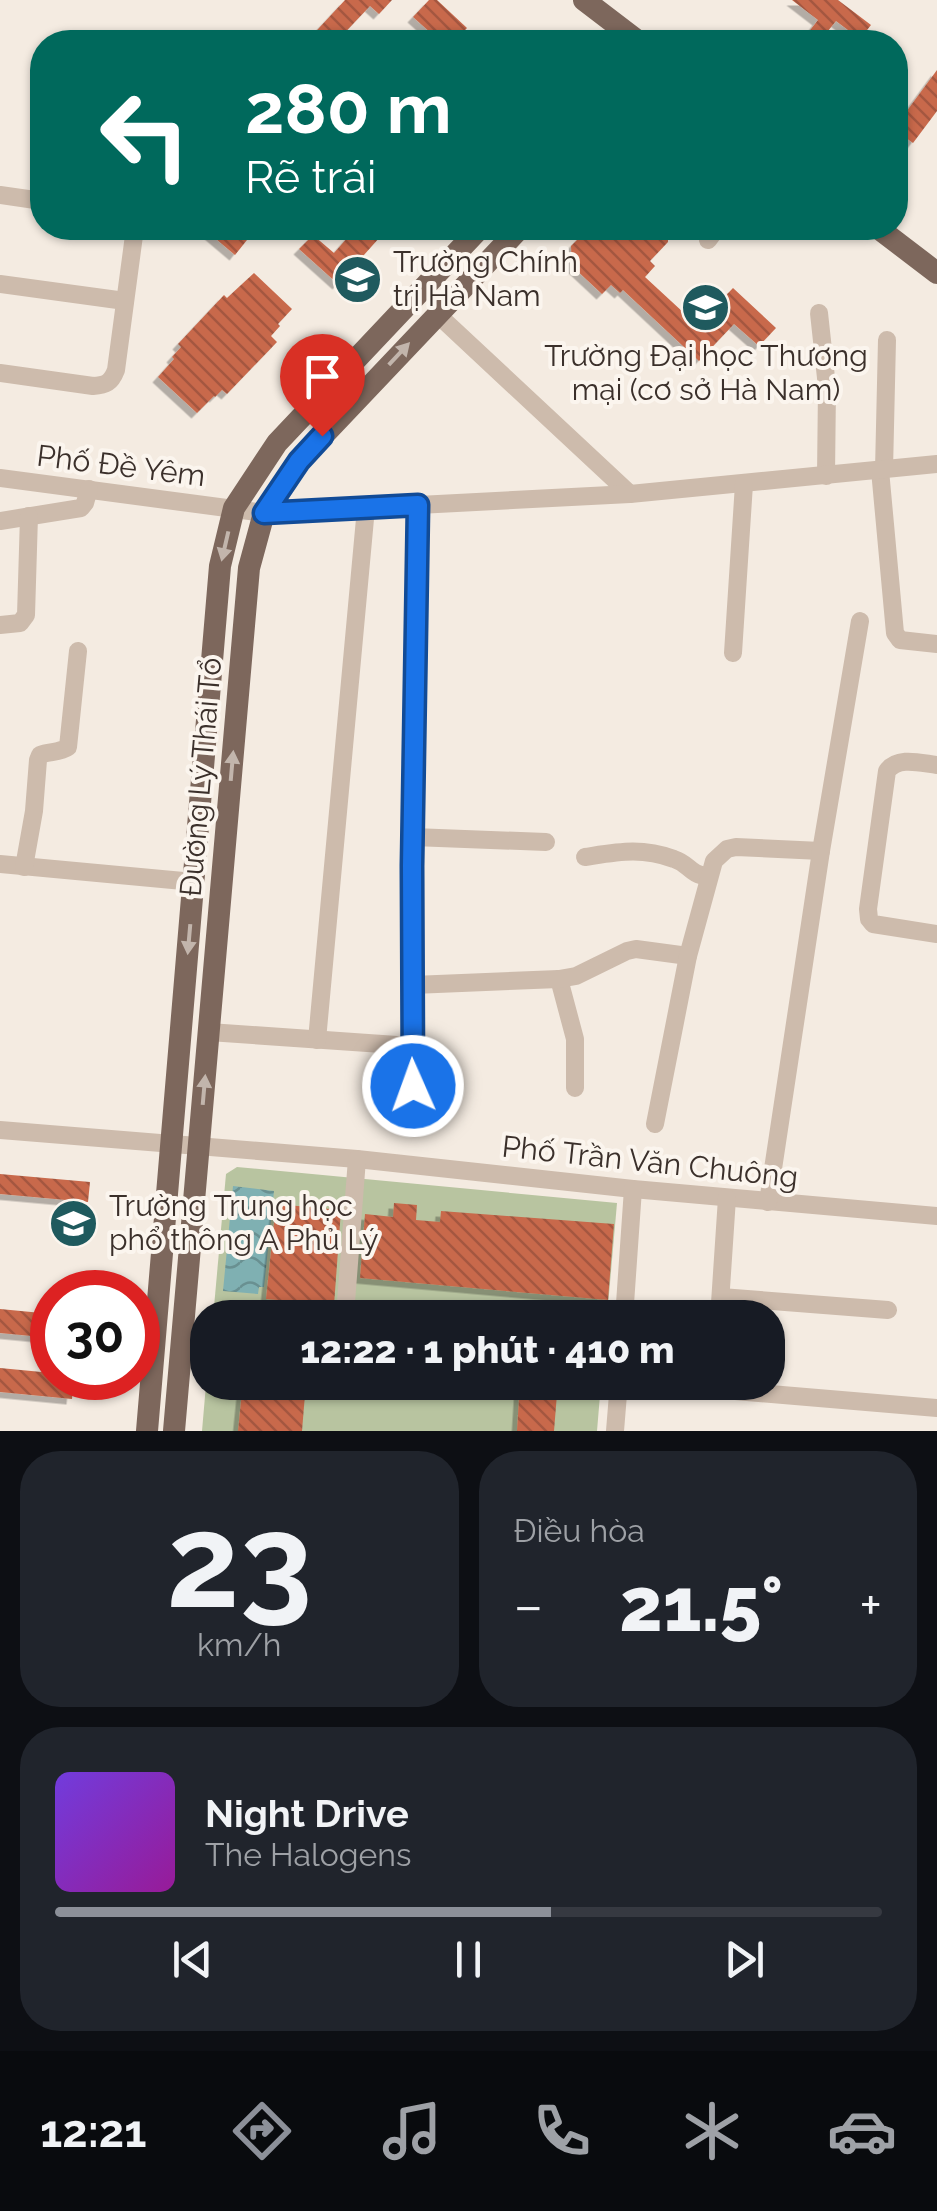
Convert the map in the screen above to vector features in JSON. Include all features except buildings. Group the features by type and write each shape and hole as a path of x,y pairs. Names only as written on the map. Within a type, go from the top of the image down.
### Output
{"main road":[{"path":"584,0 623,30"},
{"name":"Đường Lý Thái Tổ","path":"147,1431 220,566 234,508 277,443 469,240"},
{"name":"Đường Lý Thái Tổ","path":"174,1431 249,568 264,513 299,461 509,240"},
{"path":"894,240 937,273"}],"street":[{"path":"0,195 30,199"},
{"path":"0,373 92,386 112,380 133,240"},
{"path":"0,284 125,301"},
{"path":"819,313 826,387 826,476"},
{"path":"438,314 630,494"},
{"path":"887,340 882,470 895,633 900,640 937,644"},
{"name":"Phố Đề Yêm","path":"0,478 264,513 630,494 937,464"},
{"path":"733,653 744,484"},
{"path":"0,520 81,508 89,489"},
{"path":"413,1086 418,505"},
{"path":"317,1040 366,508"},
{"path":"0,625 22,622 26,615 30,516"},
{"path":"768,1202 860,621"},
{"path":"24,866 38,760 40,755 68,748 78,651"},
{"path":"937,765 899,762 887,771 868,910 872,924 937,934"},
{"path":"413,837 546,842"},
{"path":"654,1124 688,956 714,861 727,849 736,847 821,851"},
{"path":"585,858 640,850 678,860 696,875 709,877"},
{"path":"0,864 194,882"},
{"path":"413,986 559,979 576,976 636,949 688,956"},
{"path":"559,979 575,1039 575,1088"},
{"path":"209,1032 412,1046"},
{"name":"Phố Trần Văn Chuông","path":"0,1130 357,1159 633,1190 937,1216"},
{"path":"346,1300 357,1159"},
{"path":"625,1300 633,1190"},
{"path":"720,1300 726,1198"},
{"path":"720,1297 888,1310"},
{"path":"785,1393 937,1408"},
{"path":"614,1431 617,1400"}],"green space":[{"path":"237,1167 617,1203 608,1300 215,1300 226,1174"},
{"path":"205,1400 600,1400 597,1431 202,1431"}],"water":[{"path":"233,1186 274,1191 264,1287 259,1287 258,1294 223,1291"}],"place":[{"name":"Trường Chính trị Hà Nam","path":"358,279"},
{"name":"Trường Đại học Thương mại (cơ sở Hà Nam)","path":"706,307"},
{"name":"Trường Trung học phổ thông A Phủ Lý","path":"74,1223"}],"route":[{"path":"322,436 299,461 264,513 418,505 413,1086"}]}
